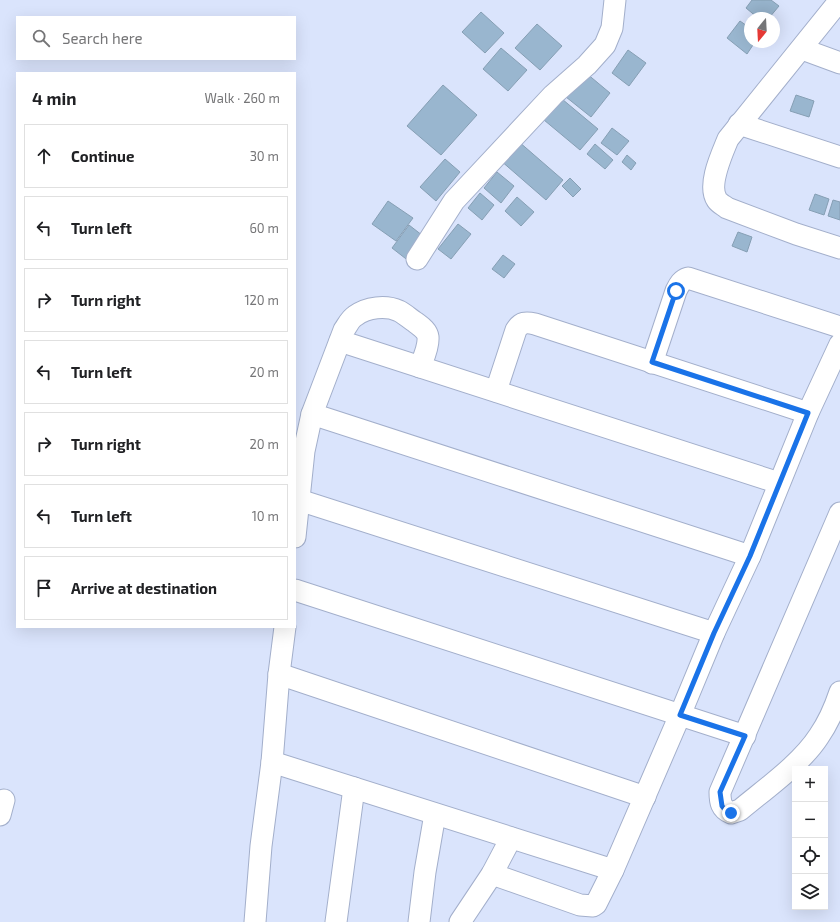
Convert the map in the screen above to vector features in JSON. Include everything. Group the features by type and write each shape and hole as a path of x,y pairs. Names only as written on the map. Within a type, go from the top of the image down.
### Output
{"street":[{"path":"417,259 454,201 553,95 587,65 605,45 612,28 615,0"},
{"path":"840,0 728,139 720,158 713,188 717,201 727,208 796,234 840,248"},
{"path":"802,49 840,63"},
{"path":"740,124 840,157"},
{"path":"652,362 676,291 680,282 683,279 688,278 840,327"},
{"path":"296,528 304,451 312,414 344,330 355,316 370,309 382,308 400,312 426,332 428,337 428,342 420,367"},
{"path":"496,392 516,330 519,325 525,322 808,413"},
{"path":"340,341 779,483"},
{"path":"492,874 580,905 593,906 596,904 613,870 645,797 714,633 750,556 808,413 840,344"},
{"path":"312,414 750,556"},
{"path":"299,500 714,633"},
{"path":"839,699 819,736 803,756 740,810 731,813 726,811 722,806 720,792 840,513"},
{"path":"296,590 745,736"},
{"path":"255,922 261,846 272,762 279,674 285,628"},
{"path":"279,674 645,797"},
{"path":"272,762 613,870"},
{"path":"336,922 354,788"},
{"path":"419,922 424,879 435,814"},
{"path":"460,922 492,874 511,838"}],"building":[{"path":"752,0 771,0 779,6 774,12 751,12 746,8"},
{"path":"481,12 504,33 485,53 462,32"},
{"path":"740,21 744,24 744,48 751,48 747,54 727,38"},
{"path":"537,24 562,46 540,70 515,48"},
{"path":"501,48 527,70 508,91 483,69"},
{"path":"628,50 646,63 629,86 612,73"},
{"path":"586,73 610,93 591,117 566,97"},
{"path":"443,85 477,115 441,155 407,126"},
{"path":"556,94 598,129 580,150 538,115"},
{"path":"796,95 814,101 809,117 790,111"},
{"path":"612,128 629,141 617,155 601,143"},
{"path":"518,141 563,180 546,200 500,160"},
{"path":"595,144 613,160 605,169 587,154"},
{"path":"627,155 636,163 631,170 622,162"},
{"path":"445,159 460,172 436,201 420,187"},
{"path":"497,172 514,186 501,203 484,188"},
{"path":"570,178 581,189 573,197 562,186"},
{"path":"480,193 494,205 482,220 468,208"},
{"path":"815,194 829,199 824,215 809,210"},
{"path":"517,197 534,212 521,226 505,211"},
{"path":"833,200 840,202 840,220 828,216"},
{"path":"388,201 413,218 396,241 372,224"},
{"path":"458,224 471,234 451,259 438,249"},
{"path":"409,225 427,239 410,262 392,248"},
{"path":"738,232 752,237 747,252 732,246"},
{"path":"503,255 515,264 504,278 492,269"}],"route":[{"path":"676,291 652,362 808,413 750,556 714,633 680,715 745,736 720,792 722,806 726,811 731,813"}]}
